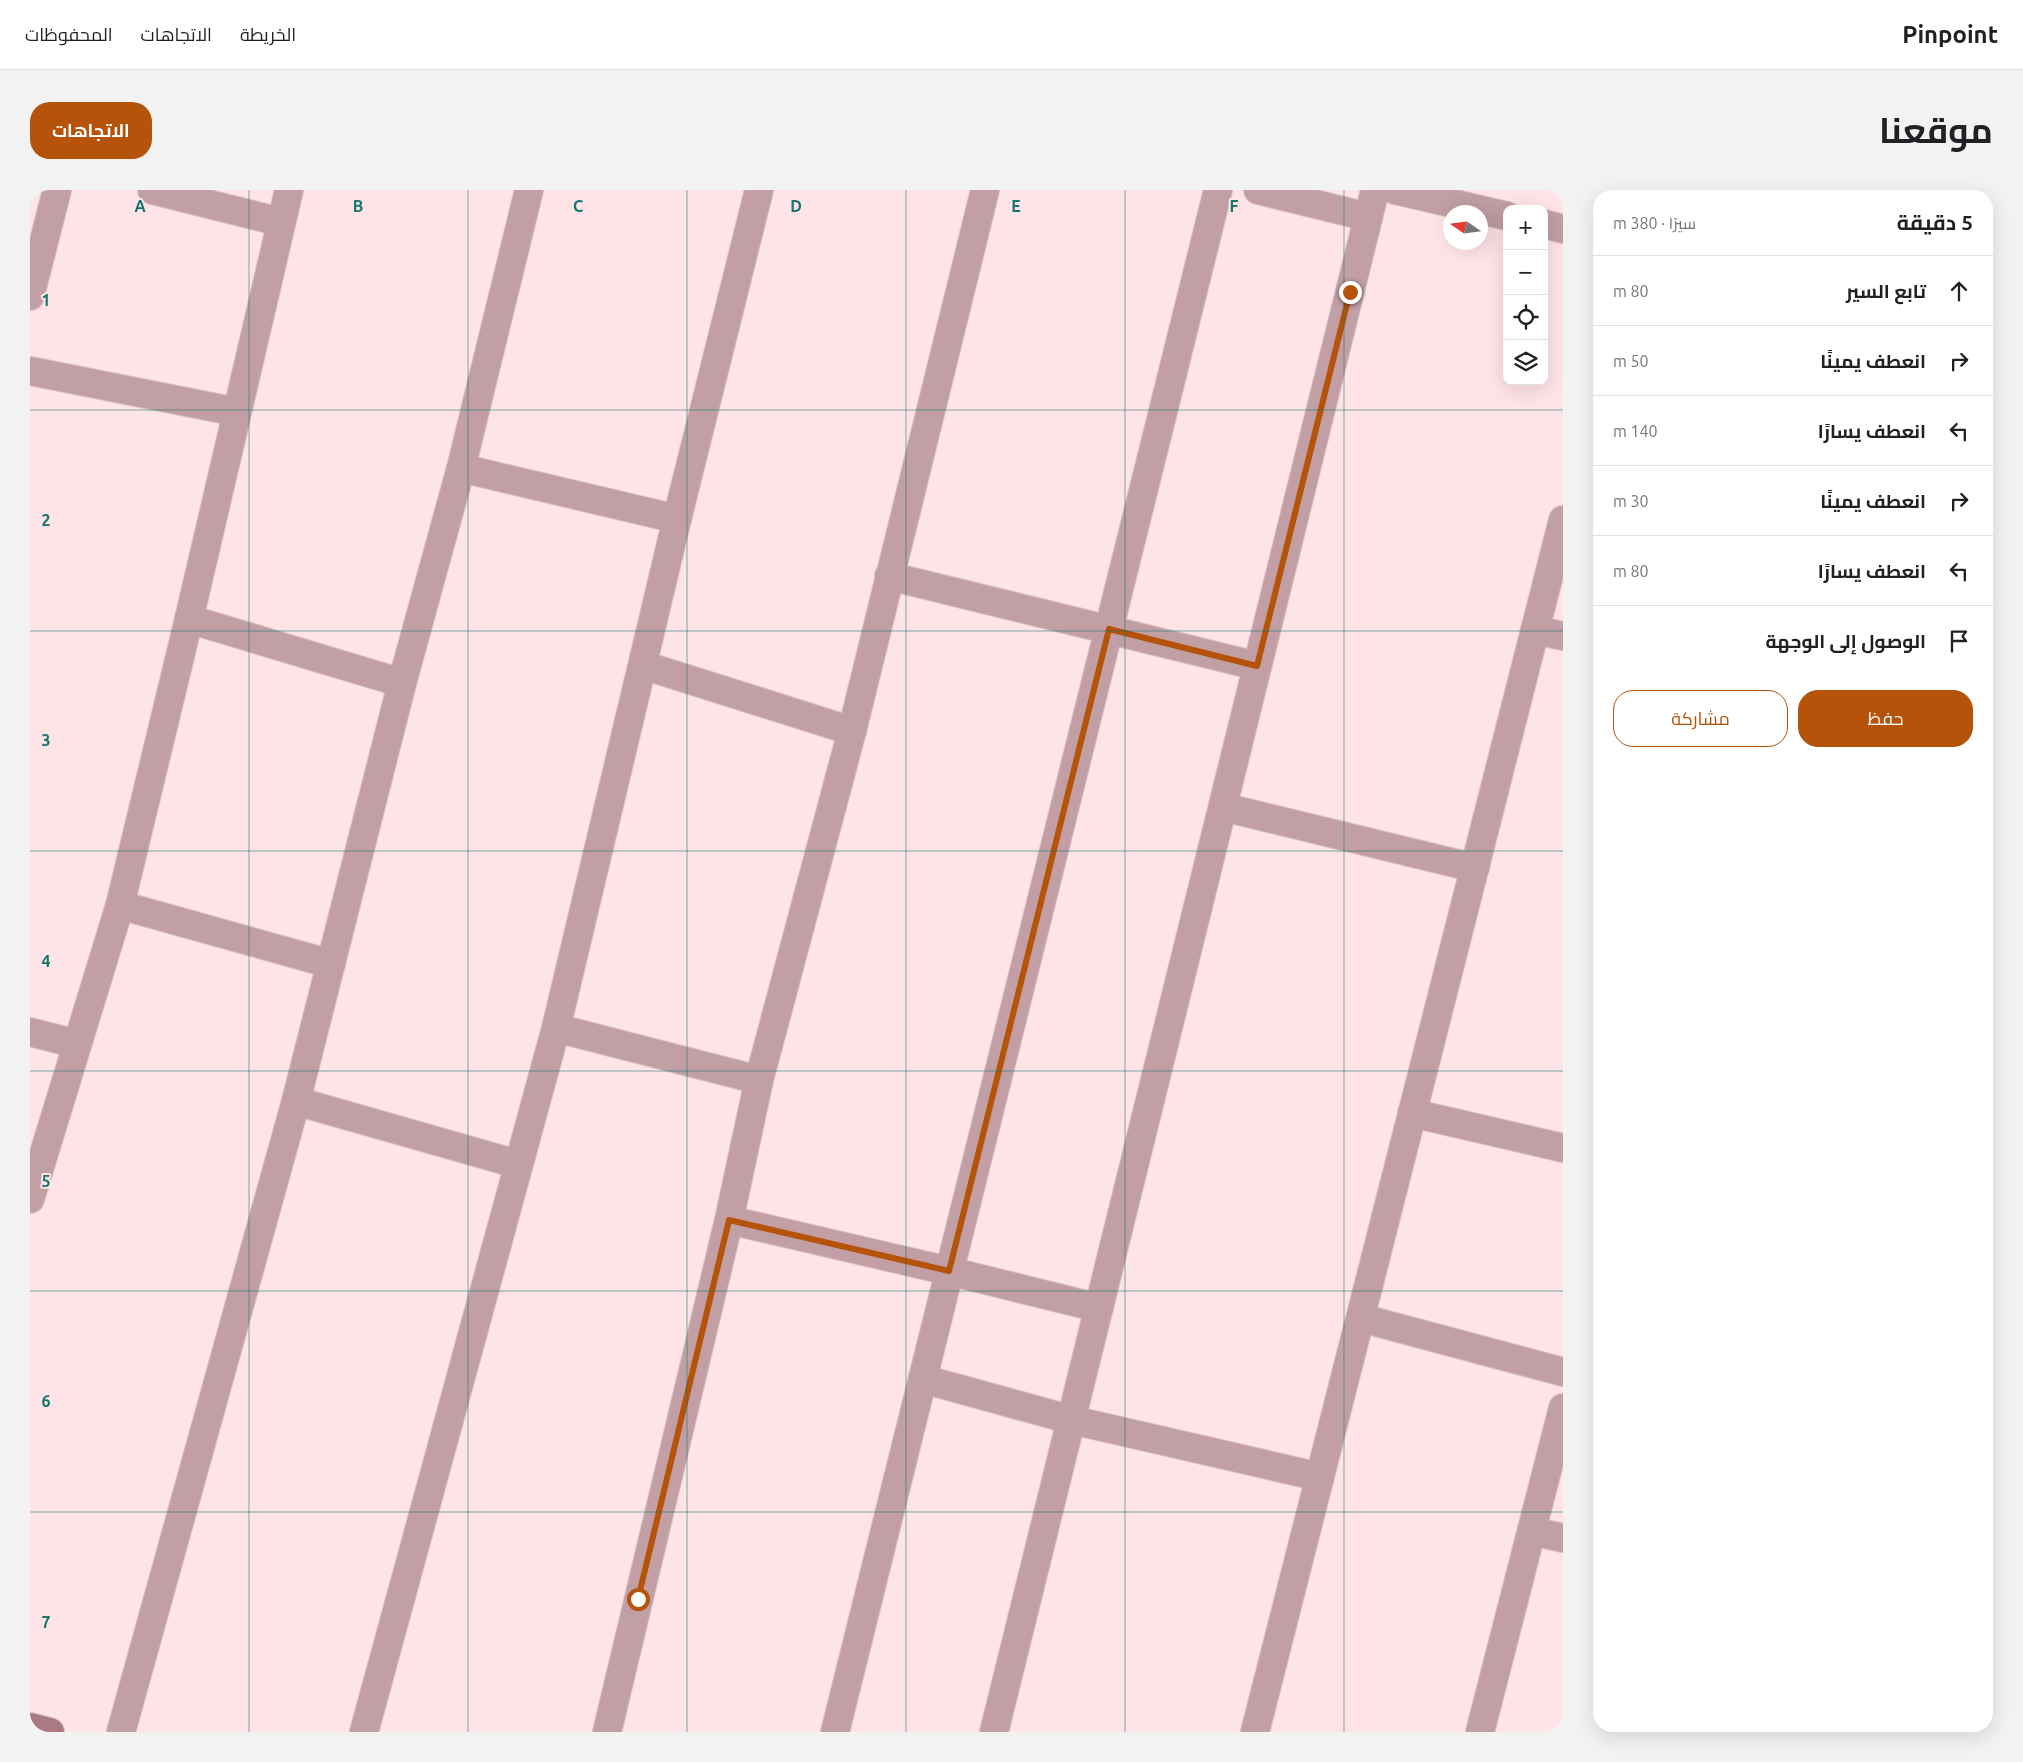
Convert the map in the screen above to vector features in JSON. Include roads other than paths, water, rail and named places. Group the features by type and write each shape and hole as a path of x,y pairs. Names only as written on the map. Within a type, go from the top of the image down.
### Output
{"street":[{"path":"30,296 57,190"},
{"path":"152,190 281,222"},
{"path":"30,1199 120,905 289,190"},
{"path":"121,1732 296,1101 402,683 461,468 529,190"},
{"path":"364,1732 517,1164 556,1028 677,519 759,190"},
{"path":"607,1732 729,1220 759,1080 852,731 985,190"},
{"path":"835,1732 1218,190"},
{"path":"1258,190 1368,217"},
{"path":"994,1732 1375,190"},
{"path":"1395,190 1503,215"},
{"path":"1548,225 1563,229"},
{"path":"30,371 237,412"},
{"path":"461,468 677,519"},
{"path":"1255,1732 1563,520"},
{"path":"889,576 1257,666"},
{"path":"189,619 402,683"},
{"path":"1535,630 1563,636"},
{"path":"643,665 852,731"},
{"path":"1222,807 1475,868"},
{"path":"120,905 331,964"},
{"path":"556,1028 759,1080"},
{"path":"30,1032 77,1044"},
{"path":"296,1101 517,1164"},
{"path":"1412,1113 1563,1148"},
{"path":"729,1220 1099,1308"},
{"path":"1360,1318 1563,1372"},
{"path":"923,1379 1072,1420 1320,1477"},
{"path":"1480,1732 1563,1408"},
{"path":"1532,1531 1563,1538"},
{"path":"30,1727 50,1732"}]}
